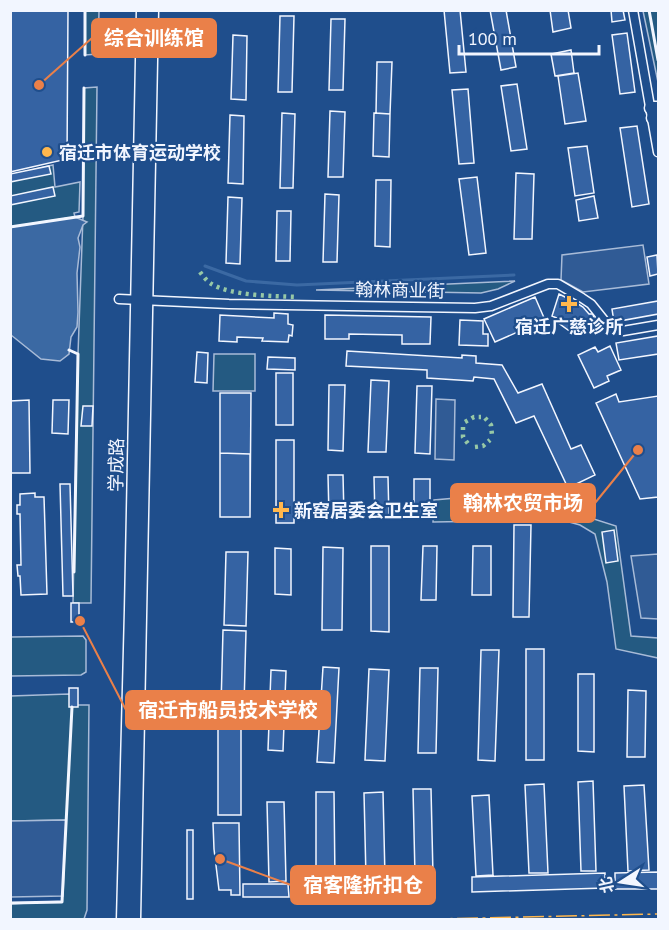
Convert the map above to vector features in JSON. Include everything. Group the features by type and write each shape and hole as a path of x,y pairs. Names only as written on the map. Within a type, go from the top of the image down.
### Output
{"main road":[{"name":"学成路","path":"134,920 142,301 143,10"},
{"name":"学成路","path":"123,920 152,10"}],"street":[{"path":"633,10 655,113 658,152"},
{"name":"翰林商业街","path":"119,299 475,308 491,306 548,284 558,284 591,304 614,329 623,331 658,325"}],"shaded area":[{"path":"85,11 99,11 98,54 85,55"},
{"path":"643,11 658,11 658,82"},
{"path":"97,87 91,603 73,603 84,88"},
{"path":"53,165 55,187 80,182 79,212 74,213 75,217 11,227 11,175"},
{"path":"75,217 87,222 83,225 78,238 80,247 77,273 77,327 71,337 69,354 60,361 41,359 11,335 11,227"},
{"path":"643,245 649,284 583,292 561,280 562,255"},
{"path":"515,281 498,289 481,293 316,290"},
{"path":"214,354 255,354 255,391 213,391"},
{"path":"436,399 455,400 454,460 435,459"},
{"path":"512,493 616,526 631,636 658,638 658,658 616,649 607,582 595,534 580,525 562,520 433,522 434,500"},
{"path":"658,554 658,619 641,618 631,556"},
{"path":"83,636 86,640 86,672 81,675 11,676 11,637"},
{"path":"69,694 78,705 89,705 87,910 84,919 11,919 10,904 62,901 66,820 11,821 11,696"},
{"path":"66,820 63,896 11,897 11,821"}],"building":[{"path":"10,10 68,10 67,159 10,172"},
{"path":"444,10 460,10 466,72 450,73"},
{"path":"490,10 506,10 516,67 501,70"},
{"path":"550,10 568,10 571,28 553,32"},
{"path":"611,10 623,10 625,20 612,22"},
{"path":"280,16 294,16 292,92 278,92"},
{"path":"331,19 345,19 343,90 329,90"},
{"path":"627,33 635,92 620,94 612,35"},
{"path":"233,35 247,36 246,100 231,99"},
{"path":"571,50 574,73 555,76 551,54"},
{"path":"377,62 392,62 390,114 376,113"},
{"path":"578,73 586,121 565,124 558,76"},
{"path":"517,84 527,149 511,151 501,86"},
{"path":"468,89 474,163 459,164 452,90"},
{"path":"330,111 345,112 343,177 328,177"},
{"path":"282,113 295,114 293,188 280,188"},
{"path":"374,113 390,114 389,157 373,156"},
{"path":"230,115 244,116 243,184 228,183"},
{"path":"637,126 649,204 632,207 620,128"},
{"path":"587,146 594,193 575,196 568,148"},
{"path":"49,166 51,174 10,182 10,174"},
{"path":"516,173 534,174 532,239 514,239"},
{"path":"477,177 486,253 469,255 459,179"},
{"path":"376,180 391,180 390,247 375,246"},
{"path":"53,187 55,196 10,205 10,196"},
{"path":"325,194 339,195 337,262 323,262"},
{"path":"594,196 598,218 579,221 576,200"},
{"path":"228,197 242,198 240,264 226,263"},
{"path":"277,211 291,211 290,261 276,261"},
{"path":"657,255 658,274 650,276 647,257"},
{"path":"559,294 583,307 589,314 593,314 595,326 579,330 575,335 557,322 559,319 552,316"},
{"path":"535,297 545,320 495,342 484,319"},
{"path":"658,301 658,314 614,322 612,309"},
{"path":"274,313 288,314 288,324 293,325 292,336 289,335 288,342 237,337 237,342 219,341 220,315 274,318"},
{"path":"325,315 431,317 430,344 402,344 402,335 349,334 349,339 325,339"},
{"path":"460,320 483,321 483,334 488,334 488,346 459,345"},
{"path":"658,336 658,354 619,360 616,343"},
{"path":"610,346 621,370 607,376 609,381 594,388 578,355 595,347 598,352"},
{"path":"347,351 462,358 462,355 476,356 476,363 502,365 518,393 542,384 571,449 581,445 595,475 568,488 534,416 516,423 494,379 474,377 473,381 427,378 427,370 346,366"},
{"path":"197,352 208,353 207,383 195,382"},
{"path":"268,357 295,358 295,370 267,369"},
{"path":"276,373 293,373 293,425 276,425"},
{"path":"371,380 389,381 386,452 368,452"},
{"path":"329,385 345,385 343,451 328,450"},
{"path":"417,386 432,386 430,454 415,453"},
{"path":"220,393 251,393 250,517 220,517"},
{"path":"616,394 619,402 658,396 658,497 640,499 596,403"},
{"path":"29,400 30,473 10,473 10,401"},
{"path":"53,400 69,400 68,434 52,433"},
{"path":"83,406 93,406 92,426 81,426"},
{"path":"276,440 294,440 294,523 276,523"},
{"path":"220,453 250,454 250,517 220,517"},
{"path":"328,475 343,475 344,516 329,517"},
{"path":"374,477 388,477 389,519 375,519"},
{"path":"414,479 430,479 430,518 414,518"},
{"path":"60,484 70,484 73,596 63,596"},
{"path":"35,493 35,497 44,497 47,594 21,595 17,565 21,565 20,514 17,514 17,505 20,505 20,494"},
{"path":"514,525 531,525 529,617 513,617"},
{"path":"614,530 618,561 606,563 602,532"},
{"path":"371,546 389,546 389,632 371,631"},
{"path":"423,546 437,546 436,600 421,600"},
{"path":"473,546 491,546 491,595 472,595"},
{"path":"323,547 343,548 342,630 322,630"},
{"path":"275,548 291,549 291,595 275,594"},
{"path":"226,552 248,552 246,626 224,625"},
{"path":"71,603 79,603 79,622 71,622"},
{"path":"223,630 246,631 244,706 221,706"},
{"path":"526,649 544,649 544,760 526,760"},
{"path":"481,650 499,650 495,761 478,760"},
{"path":"323,667 339,668 334,763 317,762"},
{"path":"420,668 438,668 436,753 418,753"},
{"path":"369,669 389,670 385,761 365,760"},
{"path":"271,670 286,671 283,751 268,750"},
{"path":"578,674 594,674 594,752 578,751"},
{"path":"69,688 78,688 78,707 69,707"},
{"path":"628,690 646,691 645,757 627,757"},
{"path":"218,714 241,714 241,815 218,815"},
{"path":"593,781 596,871 581,871 578,782"},
{"path":"544,784 548,873 529,873 525,785"},
{"path":"644,785 649,870 628,871 624,786"},
{"path":"413,789 431,789 433,875 415,875"},
{"path":"316,792 334,792 335,882 316,882"},
{"path":"383,792 385,877 366,878 364,793"},
{"path":"489,795 493,875 476,876 472,796"},
{"path":"267,802 284,802 286,881 269,882"},
{"path":"213,823 239,823 240,895 231,895 231,890 219,890"},
{"path":"187,830 193,830 193,899 187,899"},
{"path":"658,872 658,889 615,889 615,873"},
{"path":"605,873 605,888 472,892 472,877"},
{"path":"243,884 288,884 289,897 243,897"}],"waterway":[{"path":"205,266 246,281 297,285 514,275"}],"hedge":[{"path":"200,272 210,283 228,291 297,297"},
{"path":"465,422 474,417 481,417"},
{"path":"485,418 491,425 492,435"},
{"path":"463,427 463,437 469,445"},
{"path":"475,447 483,446 490,440"}],"wall":[{"path":"85,10 85,55"},
{"path":"649,10 658,60"},
{"path":"10,227 83,216 84,88"},
{"path":"69,350 78,354 74,572"},
{"path":"10,903 62,902 72,707"}],"power":[{"path":"391,920 658,914"}],"place":[{"name":"综合训练馆","path":"39,85"},
{"name":"宿迁市体育运动学校","path":"47,152"},
{"name":"宿迁广慈诊所","path":"569,304"},
{"name":"翰林农贸市场","path":"638,450"},
{"name":"新窑居委会卫生室","path":"281,510"},
{"name":"宿迁市船员技术学校","path":"80,621"},
{"name":"宿客隆折扣仓","path":"220,859"}]}
